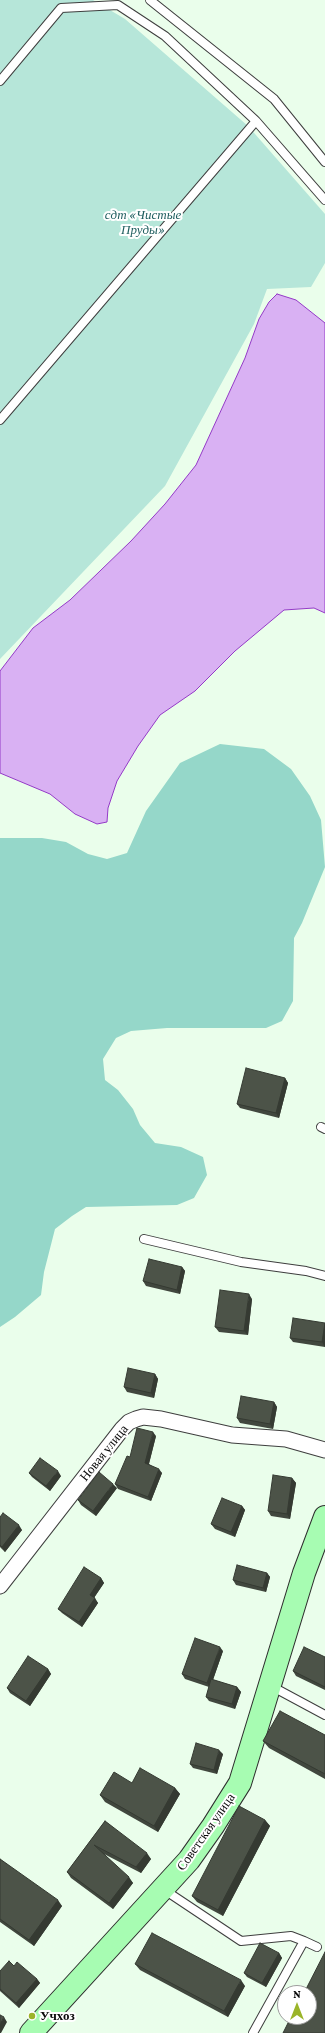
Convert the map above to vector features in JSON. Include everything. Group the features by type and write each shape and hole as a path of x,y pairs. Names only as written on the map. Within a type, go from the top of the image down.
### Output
{"main road":[{"name":"Советская улица","path":"31,2033 189,1860 213,1826 240,1783 304,1573 325,1517"}],"street":[{"name":"Новая улица","path":"0,1586 122,1429 129,1422 136,1419 142,1417 161,1419 232,1435 286,1439 325,1450"}],"lane":[{"path":"150,0 274,99 325,162"},
{"path":"0,81 61,8 118,5 165,36 256,121 325,200"},
{"path":"0,420 256,121"},
{"path":"144,1239 241,1262 306,1271 325,1276"},
{"path":"270,1685 325,1715"},
{"path":"162,1889 241,1941 290,1936 317,1947"},
{"path":"253,2033 304,1941"}],"green space":[{"name":"сдт «Чистые Пруды»","path":"0,0 93,0 125,19 248,126 325,214 325,263 311,287 267,289 254,324 165,486 0,659"}],"shaded area":[{"path":"277,294 296,300 325,323 325,613 314,608 284,610 235,651 195,691 160,715 138,746 117,781 108,808 107,822 97,824 75,814 50,794 0,773 0,671 33,628 70,600 131,541 165,504 196,465 245,358 259,319 269,302"},
{"path":"220,744 264,749 291,769 310,796 321,820 325,867 302,923 294,938 293,1001 282,1021 266,1028 167,1028 131,1031 116,1038 103,1059 105,1080 118,1090 133,1109 140,1125 155,1143 181,1147 203,1157 207,1175 194,1198 177,1205 86,1207 72,1216 55,1229 44,1272 41,1295 15,1317 0,1327 0,838 42,838 66,842 88,854 107,859 127,853 146,811 180,763"}],"building":[{"path":"246,1068 285,1078 276,1113 237,1104"},
{"path":"149,1259 182,1267 177,1290 143,1281"},
{"path":"220,1290 249,1294 244,1331 215,1327"},
{"path":"293,1318 325,1323 322,1342 290,1338"},
{"path":"128,1368 155,1374 151,1393 124,1387"},
{"path":"241,1396 274,1402 270,1424 237,1418"},
{"path":"137,1428 153,1432 145,1463 159,1469 148,1497 115,1484 127,1456 130,1457"},
{"path":"40,1458 58,1471 46,1486 29,1473"},
{"path":"99,1472 113,1484 93,1511 78,1500"},
{"path":"273,1475 292,1478 287,1514 268,1511"},
{"path":"222,1498 242,1506 231,1532 211,1524"},
{"path":"3,1513 19,1525 2,1547 0,1545 0,1517"},
{"path":"237,1565 267,1573 263,1588 233,1580"},
{"path":"84,1567 101,1578 90,1595 95,1598 79,1622 58,1609"},
{"path":"195,1638 220,1647 207,1683 182,1674"},
{"path":"304,1647 325,1657 325,1687 293,1671"},
{"path":"28,1656 48,1669 26,1701 7,1688"},
{"path":"211,1679 237,1687 232,1704 206,1697"},
{"path":"280,1711 325,1735 325,1774 263,1741"},
{"path":"196,1743 219,1750 214,1770 190,1764"},
{"path":"140,1768 175,1788 154,1826 100,1795 114,1772 132,1783"},
{"path":"239,1806 265,1820 218,1910 192,1896"},
{"path":"105,1821 147,1853 136,1867 94,1845 129,1877 109,1903 67,1872"},
{"path":"0,1859 58,1900 29,1940 0,1919"},
{"path":"152,1933 241,1980 224,2011 135,1964"},
{"path":"260,1943 279,1953 262,1983 244,1973"},
{"path":"325,1952 325,2033 283,2033 287,2025 317,2025 317,1985 308,1985"},
{"path":"9,1961 14,1966 17,1962 37,1979 16,2003 0,1989 0,1971"},
{"path":"0,2015 4,2017 0,2024"}],"place":[{"name":"Учхоз","path":"32,2016"}]}
